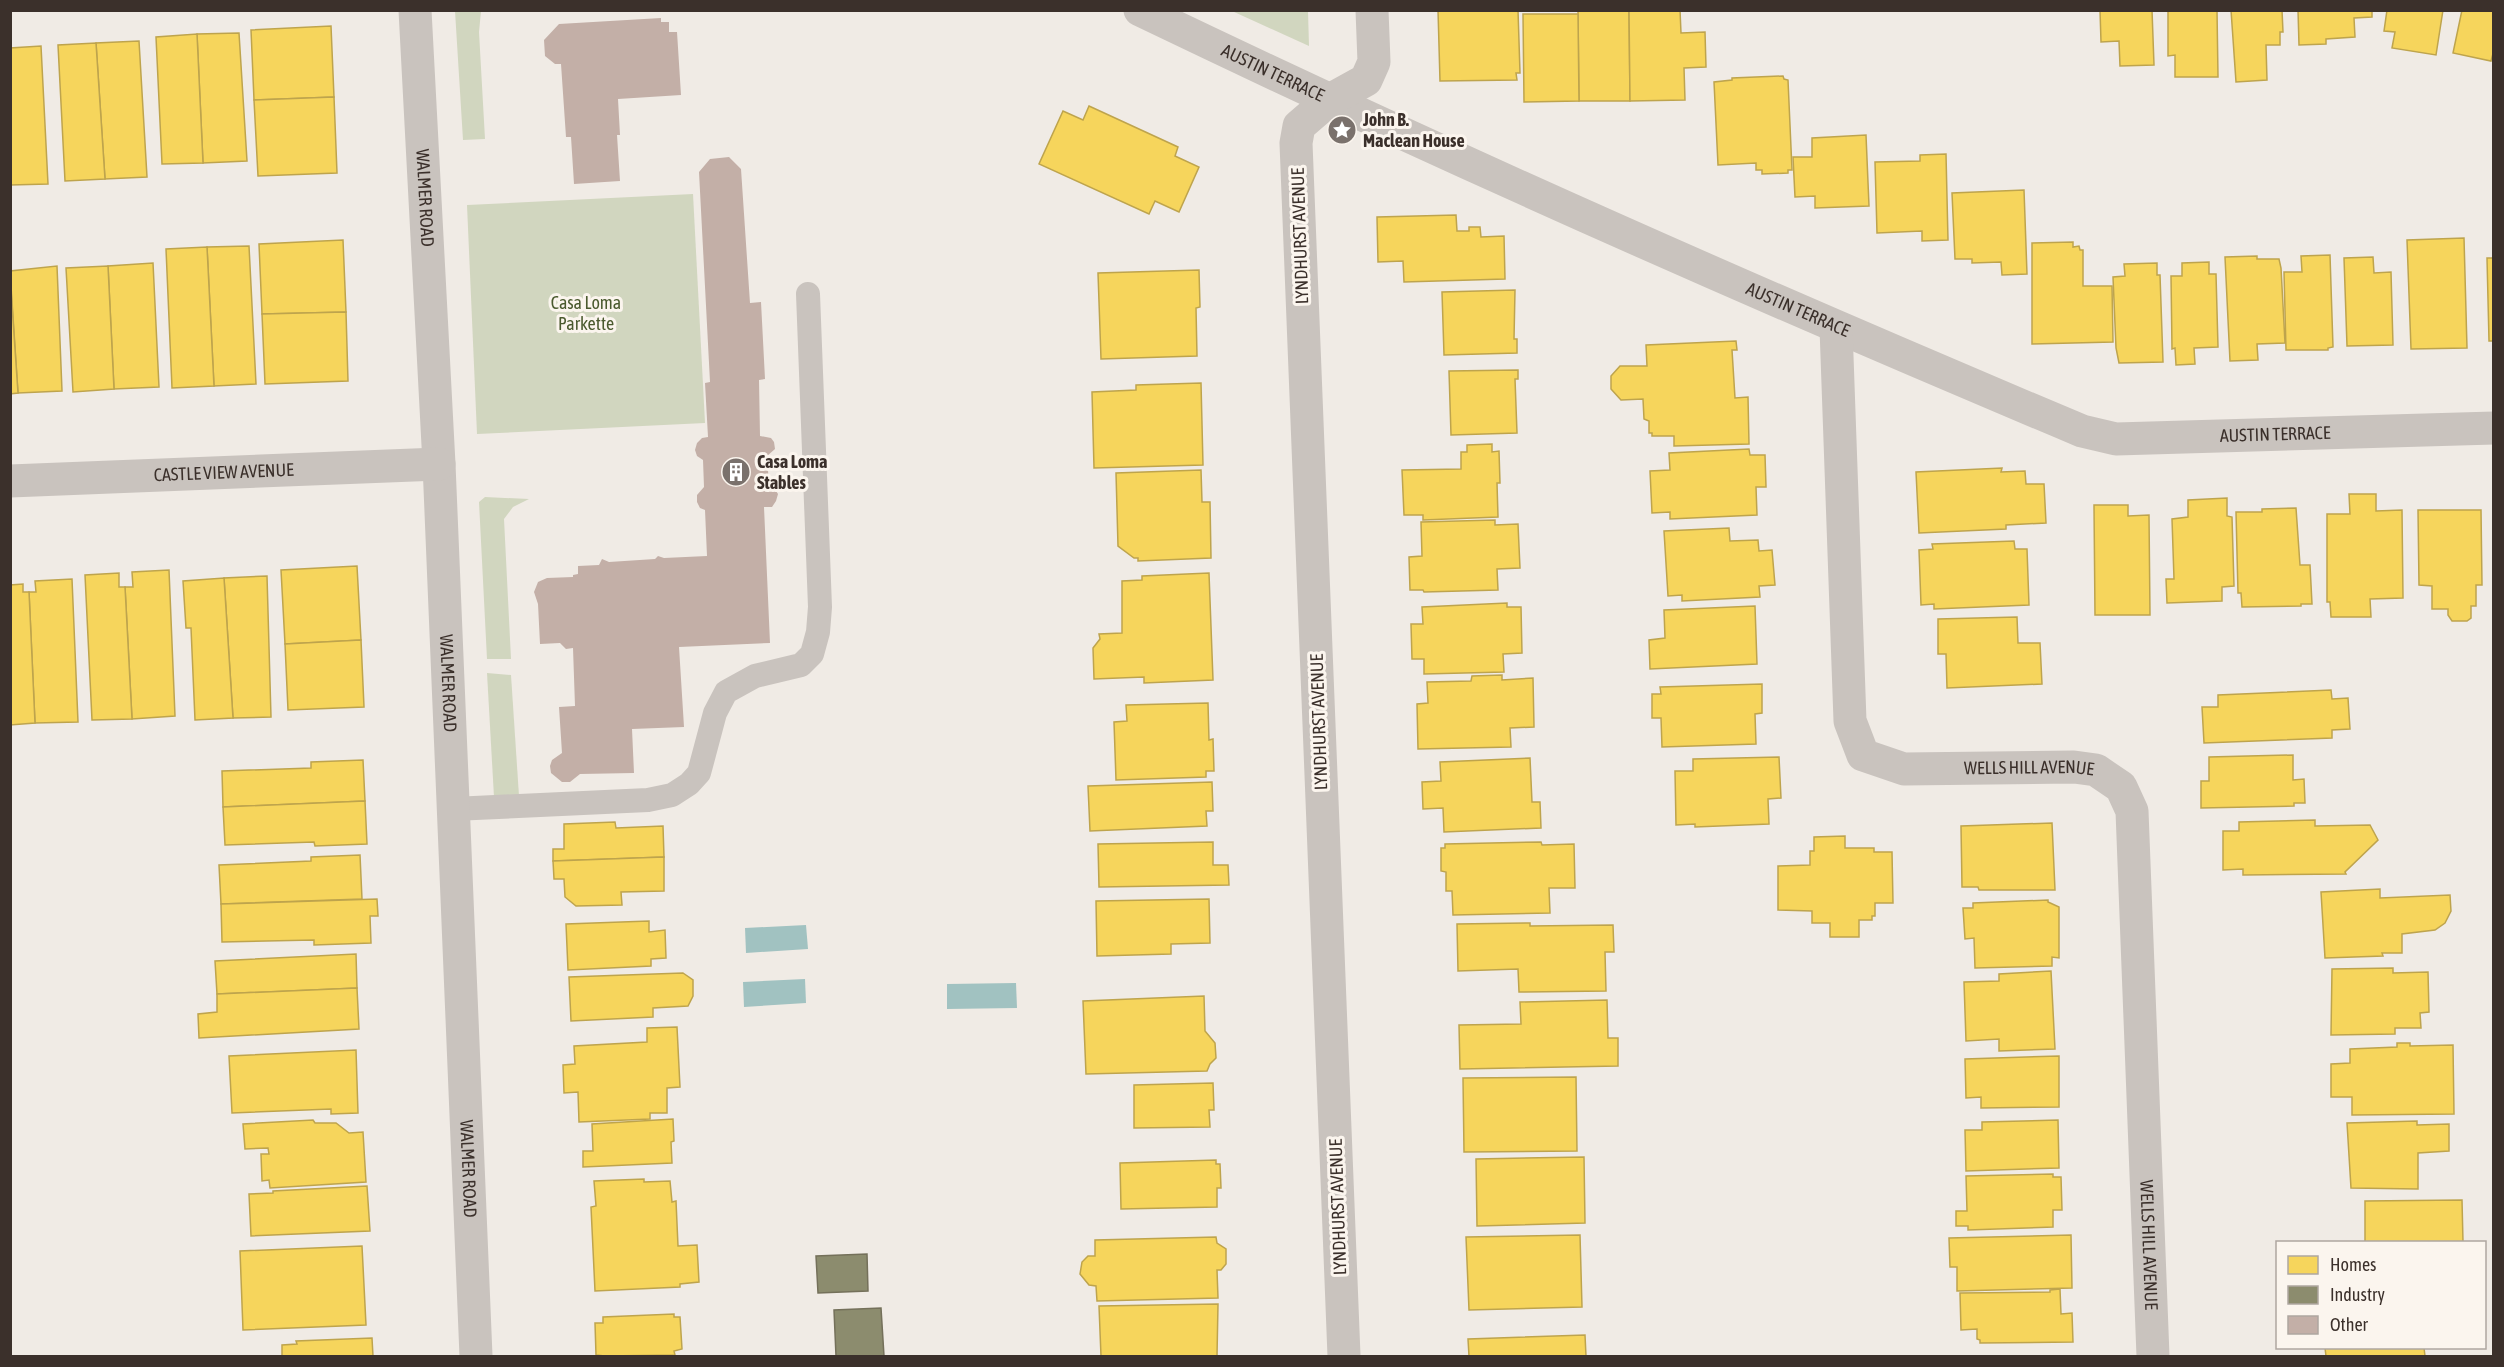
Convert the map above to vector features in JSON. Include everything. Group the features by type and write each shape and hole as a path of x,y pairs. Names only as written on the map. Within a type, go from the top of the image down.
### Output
{"street":[{"name":"WALMER ROAD","path":"415,10 439,464 476,1356"},
{"name":"AUSTIN TERRACE","path":"1140,10 1328,101 1836,328 2082,431 2116,439 2493,428"},
{"name":"LYNDHURST AVENUE","path":"1344,1356 1296,143 1299,126 1328,101 1366,81 1374,62 1372,10"},
{"name":"WELLS HILL AVENUE","path":"1836,328 1850,721 1863,755 1904,769 2074,767 2096,770 2121,787 2132,811 2153,1356"},
{"name":"CASTLE VIEW AVENUE","path":"10,481 439,464"}],"lane":[{"path":"453,809 648,800 672,795 689,784 699,773 715,713 726,692 755,676 801,665 812,654 818,632 820,607 808,294"}],"green space":[{"path":"455,11 481,11 479,32 485,139 463,140"},
{"path":"1232,11 1308,11 1309,46"},
{"name":"Casa Loma Parkette","path":"693,194 705,423 477,434 467,205"},
{"path":"485,497 529,499 513,507 504,519 511,659 487,659 479,502"},
{"path":"487,673 511,675 519,796 494,797"}],"water":[{"path":"806,925 808,949 746,953 745,928"},
{"path":"805,979 806,1003 744,1007 743,982"},
{"path":"1016,983 1017,1008 947,1009 947,984"}],"building: Homes":[{"path":"1438,10 1518,10 1520,73 1516,73 1517,80 1440,81"},
{"path":"1578,10 1629,10 1630,101 1579,101"},
{"path":"1629,10 1680,10 1681,33 1705,32 1706,67 1684,68 1685,100 1630,101"},
{"path":"2100,10 2152,10 2154,65 2120,66 2119,41 2101,42"},
{"path":"2168,10 2217,10 2218,77 2175,77 2175,55 2168,56"},
{"path":"2231,10 2282,10 2283,32 2280,32 2280,45 2266,45 2267,80 2236,82"},
{"path":"2298,10 2372,10 2372,17 2354,18 2355,37 2326,39 2326,44 2299,45"},
{"path":"2387,10 2443,10 2436,55 2392,48 2395,32 2384,31"},
{"path":"2462,10 2494,10 2494,50 2491,61 2453,53"},
{"path":"1523,14 1578,14 1579,101 1524,102"},
{"path":"331,26 334,97 254,100 251,30"},
{"path":"239,33 247,161 203,163 197,34"},
{"path":"197,34 203,163 162,164 156,37"},
{"path":"139,41 147,177 105,179 96,43"},
{"path":"96,43 105,179 65,181 58,45"},
{"path":"41,46 48,184 10,185 10,48"},
{"path":"1783,76 1788,80 1792,170 1788,170 1788,173 1762,174 1762,170 1756,170 1756,163 1718,165 1714,82 1732,80 1732,78"},
{"path":"334,97 337,173 258,176 254,100"},
{"path":"1089,106 1178,147 1175,156 1199,167 1179,212 1155,201 1149,214 1039,164 1063,111 1083,120"},
{"path":"1866,135 1869,206 1815,208 1815,196 1795,197 1793,157 1812,157 1812,138"},
{"path":"1946,154 1948,240 1922,241 1922,231 1877,233 1875,162 1920,161 1920,155"},
{"path":"2024,190 2027,274 2002,275 2001,262 1972,263 1972,259 1955,259 1952,193"},
{"path":"1456,215 1457,231 1469,231 1469,227 1480,227 1481,237 1504,236 1505,279 1404,282 1403,261 1378,262 1377,217"},
{"path":"2464,238 2467,348 2411,349 2407,240"},
{"path":"343,240 346,312 262,314 259,244"},
{"path":"2073,242 2073,247 2079,246 2080,250 2083,250 2083,286 2112,286 2113,342 2032,344 2032,243"},
{"path":"249,246 256,384 214,386 207,247"},
{"path":"207,247 214,386 172,388 166,249"},
{"path":"2330,255 2333,347 2328,350 2286,350 2284,272 2302,272 2301,256"},
{"path":"2257,256 2257,259 2279,259 2285,343 2257,344 2258,360 2230,361 2225,257"},
{"path":"2373,257 2374,273 2391,272 2393,345 2347,346 2344,258"},
{"path":"2487,258 2494,258 2494,341 2489,341"},
{"path":"2209,262 2209,274 2216,274 2218,347 2194,348 2195,364 2176,365 2175,348 2172,349 2171,276 2182,276 2182,263"},
{"path":"153,263 159,387 114,389 108,266"},
{"path":"2157,263 2157,275 2160,275 2163,362 2119,363 2116,348 2113,277 2125,276 2124,264"},
{"path":"57,266 62,391 18,393 10,271"},
{"path":"108,266 114,389 73,392 66,268"},
{"path":"1199,270 1200,307 1196,308 1197,356 1101,359 1098,273"},
{"path":"10,276 18,393 10,394"},
{"path":"1515,290 1514,339 1517,339 1517,353 1444,355 1442,292"},
{"path":"346,312 348,381 265,384 262,314"},
{"path":"1736,341 1737,350 1732,350 1735,398 1748,397 1749,444 1674,446 1674,436 1652,436 1652,433 1649,433 1649,421 1644,419 1643,399 1621,400 1611,389 1611,376 1620,366 1647,366 1646,345"},
{"path":"1518,370 1518,379 1515,379 1517,433 1451,435 1449,371"},
{"path":"1201,383 1203,465 1094,468 1092,392 1136,390 1136,385"},
{"path":"1492,444 1492,452 1499,451 1498,517 1423,520 1423,515 1404,515 1402,470 1461,469 1461,452 1467,452 1467,445"},
{"path":"1749,449 1750,455 1765,455 1766,487 1756,487 1757,515 1670,519 1670,512 1652,513 1650,471 1670,470 1669,453"},
{"path":"2002,468 2001,472 2025,471 2026,484 2044,484 2046,523 2006,525 2006,529 1919,533 1916,472"},
{"path":"1201,470 1202,502 1210,502 1211,558 1138,561 1138,558 1134,558 1118,546 1116,473"},
{"path":"2349,494 2376,494 2376,511 2402,510 2403,598 2370,599 2371,617 2331,617 2330,602 2327,602 2327,514 2350,514"},
{"path":"2227,498 2227,516 2232,517 2234,586 2222,587 2222,601 2167,603 2166,579 2174,579 2172,519 2188,517 2188,500"},
{"path":"2094,505 2128,505 2128,516 2149,515 2150,615 2095,615"},
{"path":"2296,508 2300,565 2310,565 2312,604 2242,607 2241,593 2238,593 2236,512"},
{"path":"2418,510 2481,510 2482,585 2476,585 2476,606 2471,606 2471,618 2467,621 2452,621 2448,615 2448,609 2432,609 2432,586 2419,585"},
{"path":"1495,520 1495,525 1518,524 1520,568 1497,569 1498,590 1424,592 1423,590 1410,590 1409,557 1422,556 1421,522"},
{"path":"1729,528 1730,541 1758,540 1759,551 1772,550 1775,585 1759,586 1760,597 1682,601 1682,595 1668,596 1664,531"},
{"path":"2014,541 2015,549 2027,549 2029,605 1934,609 1934,604 1921,605 1919,550 1933,549 1932,544"},
{"path":"357,566 361,640 285,644 281,570"},
{"path":"169,570 175,716 132,719 125,587 133,587 132,572"},
{"path":"119,573 119,587 125,587 132,719 92,720 85,575"},
{"path":"1209,573 1213,680 1144,683 1144,677 1094,679 1093,648 1100,639 1099,634 1122,633 1122,581 1142,580 1142,576"},
{"path":"267,576 271,717 233,718 224,578"},
{"path":"224,578 233,718 195,720 191,628 186,628 183,581"},
{"path":"72,579 78,722 35,723 29,592 36,592 35,581"},
{"path":"23,584 23,592 29,592 35,723 10,725 10,585"},
{"path":"1507,603 1507,607 1521,607 1522,653 1503,654 1504,672 1424,674 1424,659 1412,659 1411,624 1423,624 1422,607"},
{"path":"1755,606 1757,664 1650,669 1649,640 1665,638 1664,610"},
{"path":"2017,617 2018,643 2040,643 2042,684 1947,688 1946,654 1938,654 1938,619"},
{"path":"361,640 364,707 288,710 285,644"},
{"path":"1502,675 1502,680 1533,678 1534,727 1510,728 1511,747 1418,749 1417,704 1428,703 1427,682 1471,681 1472,676"},
{"path":"1762,684 1762,713 1755,714 1756,744 1662,747 1661,718 1652,718 1652,694 1661,694 1660,687"},
{"path":"2331,690 2332,699 2348,698 2350,729 2332,730 2332,738 2204,743 2202,707 2218,707 2218,695"},
{"path":"1208,703 1209,740 1213,739 1214,771 1206,771 1206,777 1116,780 1114,722 1127,721 1126,705"},
{"path":"2293,755 2293,780 2304,779 2305,803 2294,803 2294,806 2201,808 2201,781 2209,781 2209,757"},
{"path":"1779,757 1781,798 1768,799 1769,824 1695,827 1695,824 1676,825 1675,771 1693,771 1693,759"},
{"path":"1530,758 1532,802 1540,802 1541,828 1444,832 1443,808 1423,809 1422,782 1441,781 1440,762"},
{"path":"363,760 365,801 223,807 222,771 311,768 311,762"},
{"path":"1212,782 1213,811 1206,811 1207,826 1090,831 1088,786"},
{"path":"365,801 367,844 315,846 314,842 225,845 223,807"},
{"path":"2315,820 2315,826 2370,825 2378,840 2345,872 2346,874 2243,875 2243,869 2223,870 2223,831 2239,831 2239,822"},
{"path":"615,822 616,828 663,826 664,857 553,861 553,849 564,849 564,824"},
{"path":"2052,823 2055,890 1979,890 1978,887 1962,887 1961,826"},
{"path":"1845,836 1845,848 1874,848 1874,852 1892,852 1893,903 1875,903 1875,916 1872,916 1872,920 1859,920 1859,937 1830,937 1830,923 1812,923 1812,911 1778,910 1778,866 1810,865 1810,851 1814,851 1814,837"},
{"path":"1213,842 1213,865 1228,865 1229,885 1099,887 1098,844"},
{"path":"1541,842 1542,845 1574,844 1575,888 1549,888 1550,913 1453,915 1452,891 1446,891 1446,872 1441,871 1441,848 1445,848 1445,844"},
{"path":"360,855 362,899 221,904 219,865 311,861 311,857"},
{"path":"664,857 664,891 621,892 622,905 576,906 565,897 564,879 554,879 553,861"},
{"path":"2380,889 2380,898 2450,895 2451,911 2445,923 2435,930 2402,934 2402,953 2325,958 2321,892"},
{"path":"377,899 378,916 370,916 371,943 314,945 314,940 222,942 221,904"},
{"path":"1209,899 1210,943 1171,944 1171,954 1097,956 1096,901"},
{"path":"2048,900 2059,907 2059,958 2052,957 2052,966 1975,968 1974,938 1965,939 1963,908 1973,908 1973,903"},
{"path":"649,921 649,932 665,930 666,958 651,959 651,966 568,970 566,924"},
{"path":"1530,923 1530,926 1613,925 1614,952 1605,952 1606,991 1519,992 1518,969 1458,971 1457,924"},
{"path":"356,954 357,988 217,994 215,961"},
{"path":"2393,968 2393,973 2428,972 2429,1012 2420,1013 2421,1028 2395,1028 2395,1034 2331,1035 2332,969"},
{"path":"2051,971 2055,1049 1999,1051 1999,1039 1966,1041 1964,982 1999,981 1999,974"},
{"path":"683,973 693,980 693,996 688,1006 653,1008 653,1017 571,1021 569,977"},
{"path":"357,988 359,1029 199,1038 198,1014 217,1012 217,994"},
{"path":"1204,996 1205,1031 1215,1043 1216,1058 1207,1071 1086,1074 1083,1001"},
{"path":"1607,1000 1608,1038 1618,1038 1618,1066 1460,1069 1459,1025 1521,1024 1520,1002"},
{"path":"677,1027 680,1087 667,1088 667,1113 650,1113 650,1119 579,1122 578,1092 564,1093 563,1065 575,1064 574,1046 647,1042 647,1028"},
{"path":"2397,1043 2410,1043 2410,1046 2453,1045 2454,1114 2352,1115 2352,1097 2331,1097 2331,1064 2350,1063 2350,1049 2397,1047"},
{"path":"356,1050 358,1113 331,1114 331,1109 232,1113 229,1056"},
{"path":"2059,1056 2059,1107 1981,1108 1981,1097 1966,1098 1965,1059"},
{"path":"1576,1077 1577,1151 1464,1152 1463,1078"},
{"path":"1213,1083 1214,1110 1209,1110 1210,1127 1134,1128 1134,1085"},
{"path":"673,1119 672,1163 583,1167 583,1151 593,1151 592,1124"},
{"path":"313,1120 315,1123 336,1123 349,1133 363,1132 366,1182 270,1188 269,1180 262,1181 261,1154 269,1154 268,1148 245,1149 243,1124"},
{"path":"2058,1120 2059,1168 1966,1171 1965,1130 1982,1130 1982,1122"},
{"path":"2417,1121 2417,1125 2449,1124 2449,1151 2418,1153 2418,1189 2351,1188 2347,1123"},
{"path":"1584,1157 1585,1223 1477,1226 1476,1159"},
{"path":"1216,1160 1216,1164 1220,1164 1221,1188 1217,1188 1217,1207 1121,1209 1120,1163"},
{"path":"2053,1174 2053,1177 2061,1177 2062,1210 2053,1210 2053,1227 1968,1230 1968,1226 1956,1226 1956,1211 1967,1211 1966,1176"},
{"path":"644,1179 644,1182 670,1181 672,1202 676,1201 678,1246 697,1245 699,1282 680,1284 680,1287 595,1291 591,1207 596,1206 594,1181"},
{"path":"367,1186 370,1231 251,1236 249,1194"},
{"path":"2462,1200 2463,1241 2365,1241 2365,1201"},
{"path":"1580,1235 1582,1307 1469,1310 1466,1237"},
{"path":"2071,1235 2072,1288 1957,1291 1957,1267 1950,1267 1949,1238"},
{"path":"1216,1237 1217,1243 1226,1249 1226,1264 1221,1270 1217,1270 1218,1298 1097,1301 1096,1286 1089,1285 1080,1274 1082,1262 1088,1256 1095,1256 1095,1240"},
{"path":"362,1246 366,1325 243,1330 240,1251"},
{"path":"2060,1289 2061,1314 2072,1313 2073,1342 1980,1343 1977,1339 1977,1329 1961,1330 1960,1293 2050,1292 2050,1290"},
{"path":"1218,1304 1217,1356 1101,1356 1099,1306"},
{"path":"674,1314 674,1317 680,1317 682,1349 674,1351 675,1355 596,1355 595,1323 603,1323 603,1317"},
{"path":"1585,1335 1586,1356 1469,1356 1468,1339"},
{"path":"372,1338 373,1356 282,1356 282,1345 297,1344 296,1341"},
{"path":"2325,1349 2424,1349 2425,1356 2326,1356"}],"building: Industry":[{"path":"867,1254 868,1291 818,1293 816,1256"},
{"path":"881,1308 884,1356 836,1356 834,1310"}],"building: Other":[{"path":"661,18 661,22 669,22 669,32 677,32 681,95 618,99 620,135 617,135 620,181 574,184 571,137 566,137 561,64 555,64 545,56 544,40 559,24"},
{"name":"Casa Loma Stables","path":"729,157 741,169 750,303 761,302 765,379 759,380 760,436 771,438 775,449 767,456 769,485 778,494 772,507 764,507 770,643 679,647 684,727 632,729 634,773 580,774 570,782 562,782 551,773 550,766 552,760 562,753 559,707 575,706 573,648 566,649 560,643 540,644 538,604 534,592 538,582 547,578 573,577 578,574 578,566 599,565 602,559 609,562 655,559 658,556 664,558 707,556 705,510 700,508 697,502 697,495 704,487 703,460 697,456 695,450 702,438 708,437 705,383 710,382 699,172 710,159"}],"place":[{"name":"John B. Maclean House","path":"1342,130"},
{"name":"Casa Loma Stables","path":"736,472"}]}
